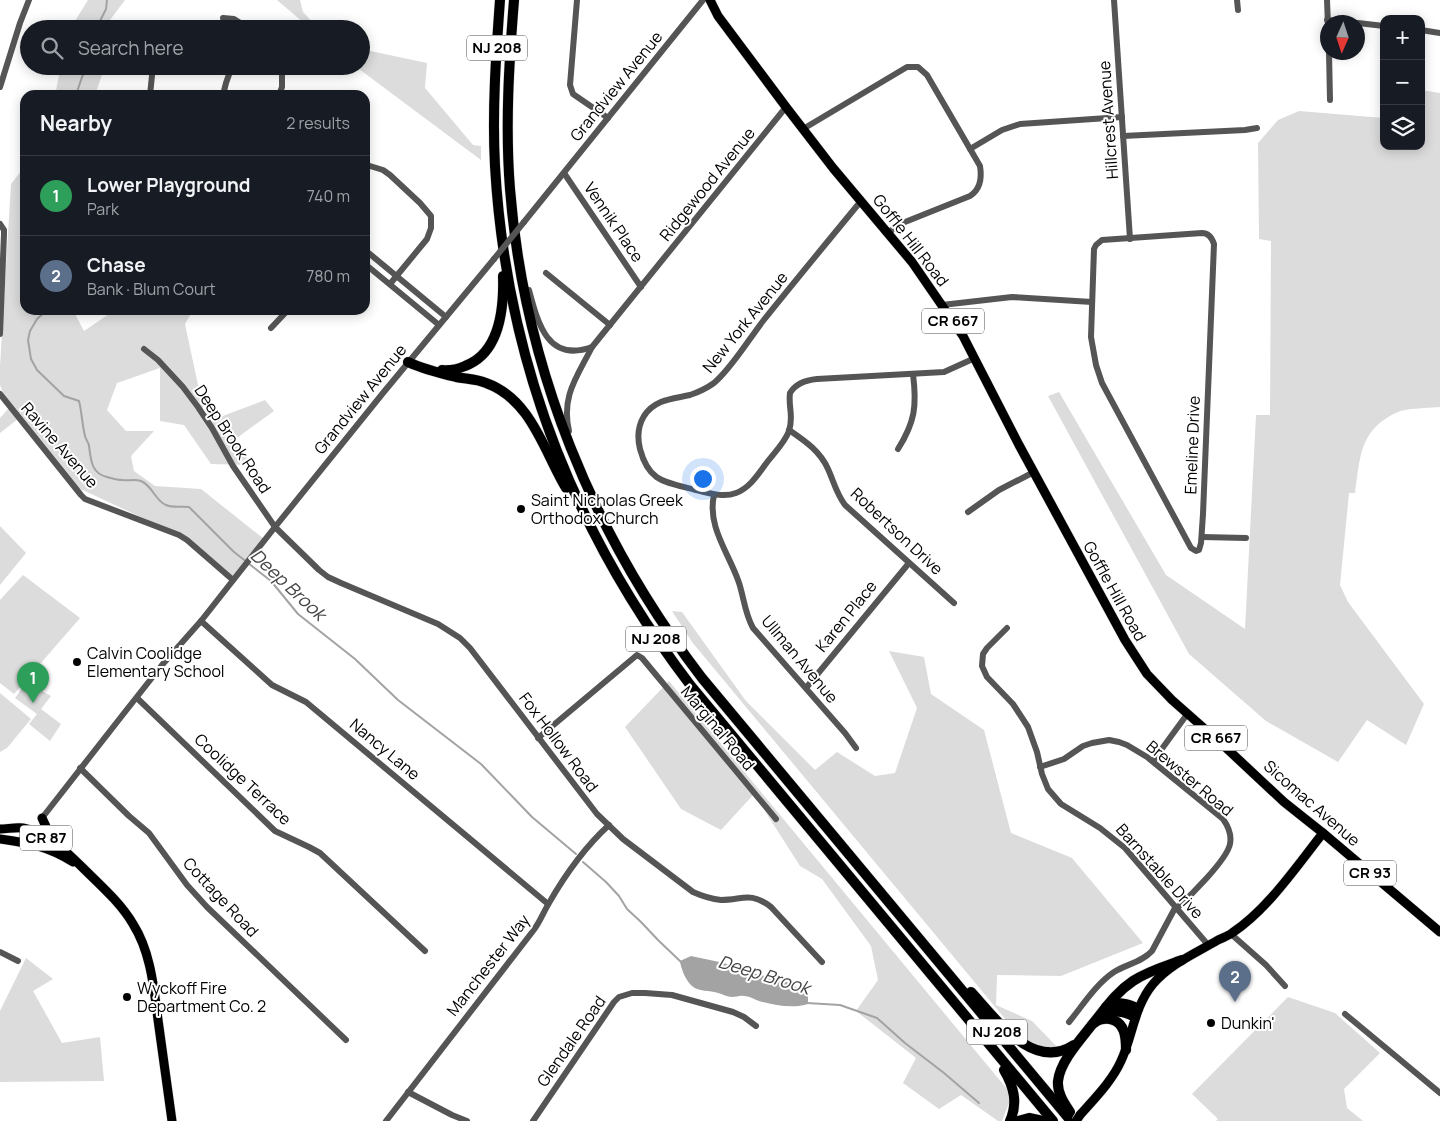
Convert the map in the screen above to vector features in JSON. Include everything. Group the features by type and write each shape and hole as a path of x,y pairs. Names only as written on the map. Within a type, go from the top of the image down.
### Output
{"highway":[{"name":"NJ 208","path":"500,0 495,71 494,143 502,237 519,332 538,397 562,466 602,550 626,593 650,630 691,686 1053,1121"},
{"name":"NJ 208","path":"514,0 508,114 509,174 515,237 527,306 544,371 566,438 594,503 636,584 688,660 1071,1121"},
{"path":"408,362 443,370 453,370 469,365 483,354 492,340 501,316 503,290 502,237"},
{"path":"408,362 422,369 486,383 501,391 520,406 533,425 562,482 602,550"},
{"path":"923,944 1007,1030 1028,1046 1042,1052 1056,1053 1064,1051 1080,1039"},
{"path":"1093,1024 1103,1009 1134,980 1182,960"},
{"path":"1103,1009 1119,1003 1129,1005 1136,1013"},
{"path":"961,1010 1009,1078 1015,1101 1010,1121"},
{"path":"1078,1119 1062,1099 1058,1085 1058,1078 1063,1065 1080,1039 1102,1015 1114,1011 1136,1013"},
{"path":"1093,1024 1107,1018 1117,1022 1124,1030 1126,1050"},
{"path":"1018,1121 1028,1118 1043,1121"}],"main road":[{"name":"Goffle Hill Road","path":"710,0 718,16 786,107 912,262 964,336 1034,472 1125,640 1147,674"},
{"name":"Sicomac Avenue","path":"1147,674 1172,700 1284,802 1440,932"},
{"path":"31,843 42,818"},
{"path":"42,818 48,830 64,848"},
{"name":"CR 87","path":"0,829 22,828 36,832 64,848 124,911 136,929 145,949 154,994 172,1121"},
{"path":"1078,1119 1119,1066 1126,1050 1136,1013 1153,984 1182,960 1231,934 1251,917 1270,900 1323,833"},
{"name":"CR 87","path":"0,839 31,843 57,853 84,869"}],"street":[{"path":"21,20 29,0"},
{"path":"576,0 570,90 608,118"},
{"name":"Grandview Avenue","path":"42,818 136,698 201,621 408,362 446,318 703,0"},
{"name":"Hillcrest Avenue","path":"1114,0 1130,239"},
{"path":"1237,0 1238,10"},
{"path":"1327,0 1327,15"},
{"path":"224,18 236,20"},
{"path":"0,87 20,23"},
{"path":"1365,24 1380,26"},
{"path":"1425,31 1440,33"},
{"path":"1329,60 1330,100"},
{"path":"803,129 904,69 912,66 923,70 927,74 980,166 980,184 973,194 900,224 888,233"},
{"path":"151,90 153,75"},
{"path":"225,90 229,75"},
{"path":"281,90 282,75"},
{"name":"Ridgewood Avenue","path":"594,503 570,433 566,408 572,384 592,347 786,107"},
{"path":"970,149 1002,130 1020,124 1122,117"},
{"path":"1123,136 1257,128"},
{"path":"370,166 383,170 390,175 431,216 431,228 427,240 390,284"},
{"name":"Vennik Place","path":"564,172 642,286"},
{"name":"New York Avenue","path":"790,430 784,441 744,489 731,495 714,495 663,481 651,473 643,460 638,442 638,434 643,418 652,407 659,402 699,392 723,375 762,322 861,201"},
{"path":"0,224 4,230 0,334"},
{"name":"Emeline Drive","path":"1204,233 1210,236 1214,244 1202,537 1199,550 1194,550 1102,383 1092,346 1092,302 1094,249 1102,240 1204,233"},
{"path":"515,237 536,314 546,337 565,350 579,351 592,347"},
{"path":"370,254 446,318"},
{"path":"370,268 439,325"},
{"path":"546,273 610,326"},
{"path":"942,305 1012,297 1092,302"},
{"path":"271,328 283,315"},
{"name":"Deep Brook Road","path":"144,349 158,360 183,387 198,407 233,466 275,527"},
{"path":"790,430 792,412 789,398 792,389 803,382 944,372 975,358"},
{"path":"898,449 908,433 914,415 913,374"},
{"name":"Ravine Avenue","path":"0,394 85,498 180,536 233,580"},
{"name":"Robertson Drive","path":"790,430 818,452 829,471 835,489 845,505 954,603"},
{"path":"968,512 999,490 1034,472"},
{"name":"Ullman Avenue","path":"714,495 712,509 716,527 738,578 748,620 856,748"},
{"name":"Fox Hollow Road","path":"275,527 328,577 438,624 460,638 470,648 597,814 623,839 693,892 711,899 749,897 764,901 771,906 822,962"},
{"path":"1202,537 1246,538"},
{"name":"Karen Place","path":"806,688 909,562"},
{"name":"Nancy Lane","path":"201,621 272,685 310,705 548,904"},
{"name":"Barnstable Drive","path":"1007,628 983,654 982,666 987,677 1005,694 1021,715 1033,738 1044,781 1054,797 1069,810 1113,837 1125,848 1209,946"},
{"name":"Marginal Road","path":"538,738 638,655 776,819"},
{"name":"Coolidge Terrace","path":"136,698 275,832 320,853 425,951"},
{"path":"1153,761 1188,713"},
{"name":"Brewster Road","path":"1040,767 1056,763 1084,746 1100,741 1119,742 1153,761 1223,819 1230,832 1230,845 1224,857 1191,896 1176,908 1148,956 1125,966 1107,978 1069,1022"},
{"name":"Cottage Road","path":"80,768 149,833 187,885 207,907 346,1040"},
{"name":"Manchester Way","path":"386,1121 534,931 542,919 548,904 587,847 609,825"},
{"path":"1231,934 1266,965 1285,986"},
{"path":"0,952 18,960"},
{"name":"Glendale Road","path":"533,1121 614,1002 626,994 645,993 682,998 734,1012 756,1026"},
{"path":"1345,1014 1440,1093"},
{"path":"408,1092 467,1121"}],"shaded area":[{"path":"88,0 125,0 110,20 76,20"},
{"path":"277,0 300,0 303,12 311,20 300,20"},
{"path":"370,51 427,63 425,88 473,145 481,146 481,160 367,75 370,75"},
{"path":"59,75 102,75 97,90 56,90"},
{"path":"1425,91 1440,93 1440,407 1398,412 1385,419 1369,436 1358,468 1355,493 1349,493 1340,585 1348,602 1424,704 1406,745 1367,720 1338,762 1266,721 1189,654 1048,396 1059,392 1166,575 1245,629 1256,415 1270,415 1271,241 1259,239 1258,143 1278,120 1299,111 1380,118 1380,150 1425,150"},
{"path":"20,172 20,315 76,315 84,331 108,315 190,315 185,324 204,413 220,417 265,400 274,411 234,440 252,465 211,464 184,425 160,421 160,368 117,383 107,410 126,431 154,431 131,456 134,471 155,486 201,489 264,539 233,578 173,532 72,485 18,419 0,433 0,418 9,408 0,385 0,366 11,184"},
{"path":"0,526 26,553 0,585"},
{"path":"23,575 80,618 14,694 0,683 0,600"},
{"path":"672,611 682,612 746,701 815,770 837,752 875,776 895,773 917,708 889,651 924,657 931,694 984,730 1011,833 1072,858 1143,943 1061,976 997,975 996,1005 1032,1021 1061,1051 1031,1050 692,642"},
{"path":"669,681 1012,1095 1002,1121 998,1121 961,1095 939,1109 903,1083 916,1058 856,1011 878,980 871,946 822,879 800,866 754,794 721,830 681,809 625,727"},
{"path":"23,687 38,689 51,696 41,709 61,724 50,741 29,724 37,714 15,698"},
{"path":"0,693 31,719 7,748 0,752"},
{"path":"691,956 724,963 747,972 790,983 808,995 808,1004 796,1006 777,1005 759,1001 748,996 730,997 698,989 692,986 684,975 680,961"},
{"path":"26,958 53,979 33,991 62,1043 100,1037 104,1081 0,1082 0,1011"},
{"path":"1288,997 1335,1013 1380,1053 1344,1089 1347,1108 1363,1121 1216,1121 1218,1119 1192,1094"}],"waterway":[{"name":"Deep Brook","path":"100,20 106,9 107,0"},
{"name":"Deep Brook","path":"78,90 83,75"},
{"name":"Deep Brook","path":"41,315 30,331 28,340 31,359 37,370 64,396 79,401 85,437 95,469 102,475 116,479 136,480 145,483 159,500 166,505 189,507 234,552 271,581 298,614 355,659 398,700 481,764 532,817 576,854"},
{"name":"Deep Brook","path":"583,862 606,882 619,896 627,909 681,962"},
{"name":"Deep Brook","path":"807,1003 840,1005 877,1018 979,1103"}],"place":[{"name":"Saint Nicholas Greek Orthodox Church","path":"521,509"},
{"name":"Calvin Coolidge Elementary School","path":"77,662"},
{"name":"Lower Playground","path":"33,703"},
{"name":"Wyckoff Fire Department Co. 2","path":"127,997"},
{"name":"Chase","path":"1235,1002"},
{"name":"Dunkin'","path":"1211,1023"}]}
